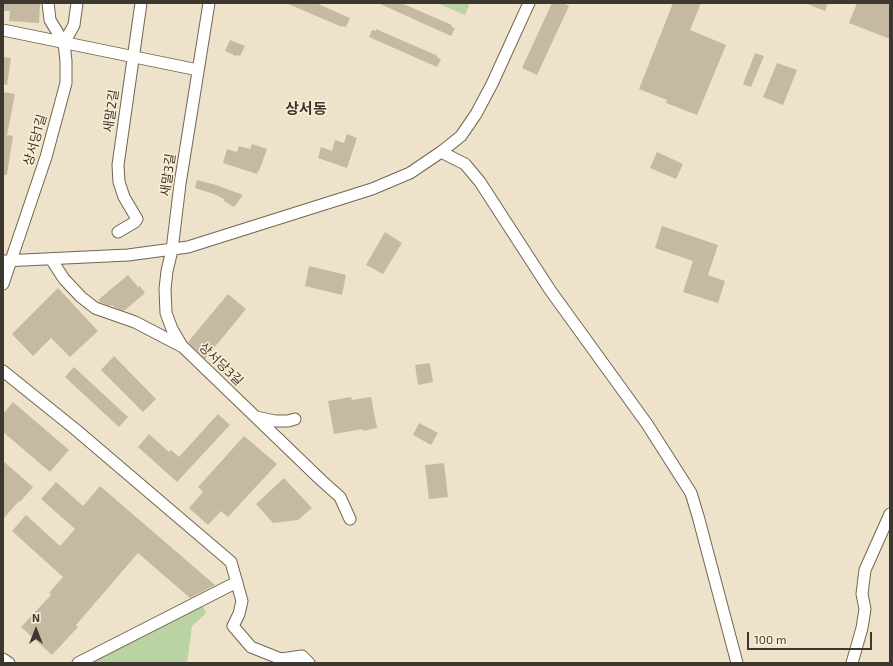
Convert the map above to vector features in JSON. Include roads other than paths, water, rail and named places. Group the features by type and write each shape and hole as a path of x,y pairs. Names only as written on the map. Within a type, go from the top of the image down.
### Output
{"street":[{"name":"상서당1길","path":"3,284 7,261 46,157 66,83 64,42 50,20 48,3"},
{"path":"64,42 74,25 77,3"},
{"name":"새말2길","path":"118,232 135,222 137,219 124,197 119,182 118,165 140,3"},
{"name":"새말3길","path":"183,347 172,329 166,313 166,271 172,250 180,184 209,3"},
{"path":"7,261 128,254 188,247 372,189 410,173 460,137 476,114 492,84 529,3"},
{"path":"3,30 198,70"},
{"path":"441,152 465,164 480,182 550,290 647,424 691,493 737,663"},
{"name":"상서당3길","path":"51,259 64,279 80,297 95,308 141,324 183,347 340,497 350,520"},
{"path":"3,371 75,429 231,562 238,582 242,601 239,614 233,626 251,647 281,658 302,656 308,663"},
{"path":"255,417 275,421 288,421 295,419"},
{"path":"852,663 862,628 865,609 862,594 865,570 890,514"},
{"path":"78,663 238,582"},
{"path":"3,658 9,663"}],"district":[{"name":"상서동","path":"306,109"}]}
